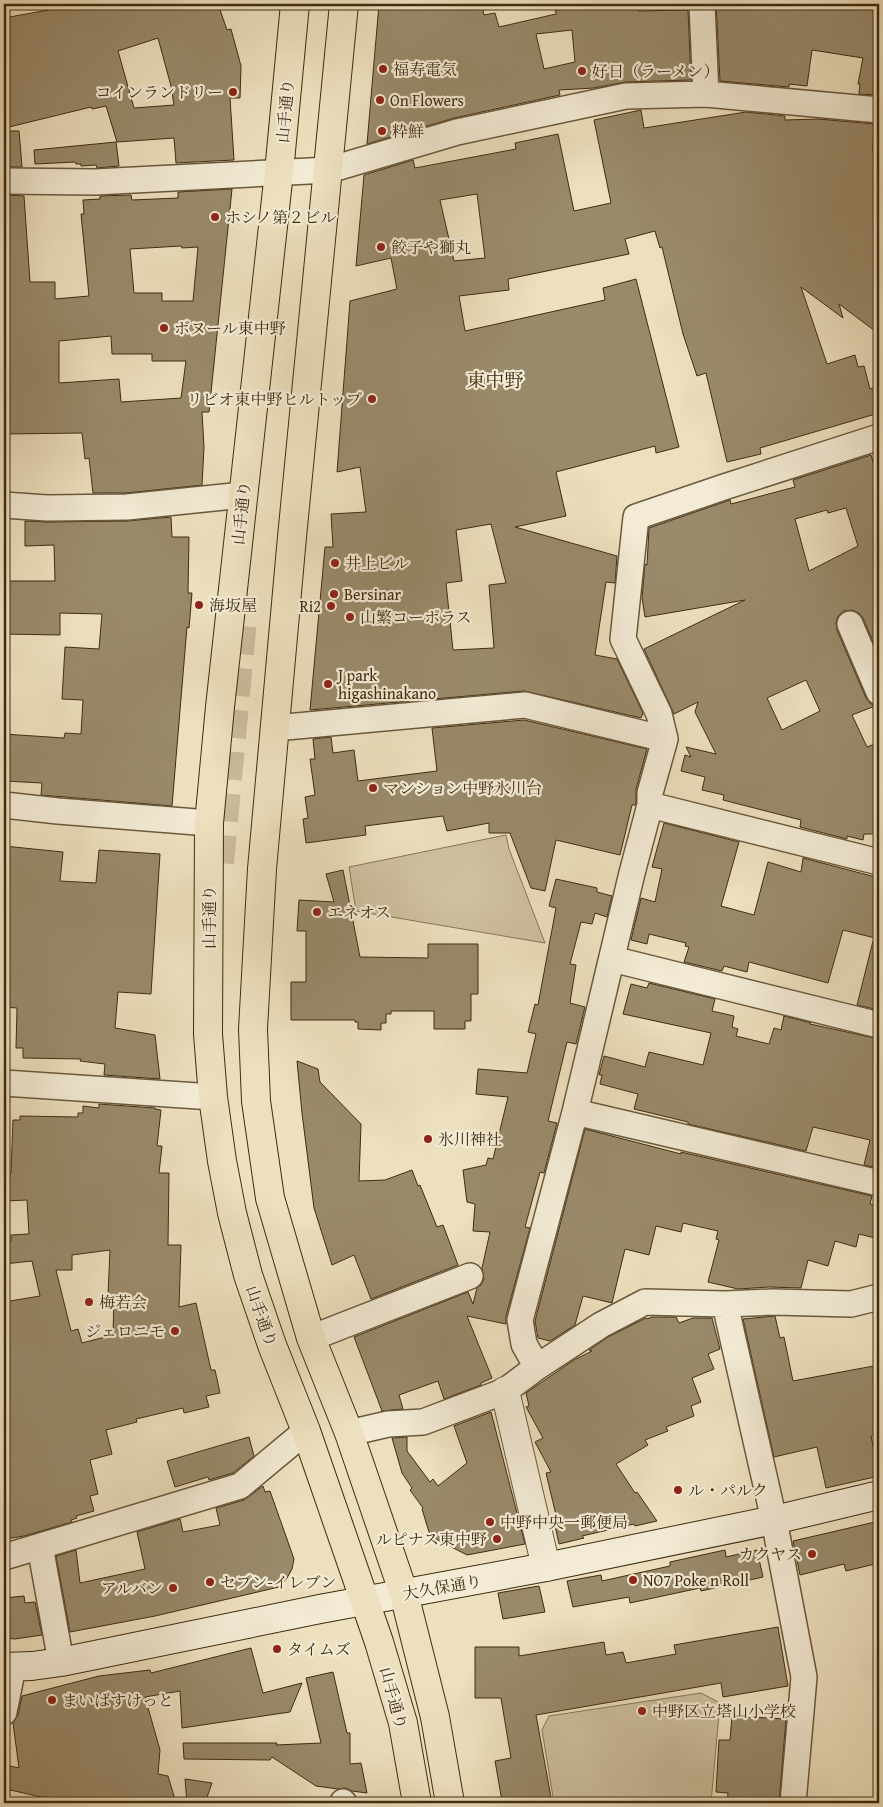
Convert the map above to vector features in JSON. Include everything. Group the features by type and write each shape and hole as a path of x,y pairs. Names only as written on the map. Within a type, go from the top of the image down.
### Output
{"main road":[{"name":"山手通り","path":"295,4 279,172 209,823 208,1034 213,1097 222,1161 232,1213 248,1275 272,1344 306,1431 379,1642 402,1723 417,1803"},
{"path":"344,4 262,869 253,1029 256,1101 270,1198 311,1338 349,1433 404,1594 435,1717 450,1803"},
{"path":"505,1391 546,1567"},
{"name":"大久保通り","path":"8,1667 61,1662 364,1601 546,1567 774,1520 879,1495"}],"street":[{"path":"702,4 706,94"},
{"path":"4,181 96,182 329,170 457,132 617,98 706,94 879,110"},
{"path":"538,1367 524,1344 520,1320 575,1112 650,805 650,794 665,739 659,714 624,639 636,517 879,437"},
{"path":"4,504 47,508 127,507 244,495"},
{"path":"850,624 879,692"},
{"path":"275,728 525,705 665,739"},
{"path":"4,805 209,823"},
{"path":"650,805 879,862"},
{"path":"612,959 879,1025"},
{"path":"4,1083 213,1097"},
{"path":"575,1112 879,1184"},
{"path":"311,1338 470,1276"},
{"path":"349,1433 388,1424 423,1422 505,1391 601,1325 646,1302 850,1304 879,1297"},
{"path":"725,1304 774,1520 804,1677 793,1803"},
{"path":"4,1557 240,1486 306,1431"},
{"path":"40,1546 61,1662"},
{"path":"4,1712 8,1667"}],"shaded area":[{"path":"506,835 509,849 545,943 356,911 349,867"},
{"path":"701,1693 720,1703 711,1803 554,1803 542,1730 549,1716"}],"building":[{"path":"52,4 218,4 227,30 231,29 241,66 240,98 230,98 234,160 176,163 174,138 117,142 106,106 92,109 91,107 9,127 5,98 8,98 4,18 54,9","holes":["158,38 174,105 134,108 118,51"]},
{"path":"379,4 474,4 475,8 482,6 484,15 495,13 499,27 556,14 555,4 637,4 638,11 688,10 691,80 625,82 594,88 559,90 560,95 454,118 367,144","holes":["572,30 575,62 544,69 536,34"]},
{"path":"716,4 798,4 832,9 833,4 879,4 879,82 877,95 859,94 860,84 858,84 863,58 812,50 807,86 789,84 789,87 720,81"},
{"path":"641,110 644,128 746,112 785,116 785,120 819,119 874,124 873,151 877,151 877,181 879,179 879,334 839,304 843,318 801,287 827,364 855,355 858,367 864,366 870,389 879,386 879,413 760,448 761,454 727,462 706,373 697,376 683,334 662,247 660,248 655,231 625,239 629,254 508,279 509,290 459,296 465,331 605,300 603,288 636,279 679,447 656,453 655,446 556,472 566,516 515,527 617,556 615,583 606,582 595,655 617,659 643,713 641,718 524,691 310,710 325,547 333,547 331,514 366,512 360,467 337,472 350,301 397,289 391,258 356,266 364,175 413,160 415,168 516,149 515,143 558,134 574,211 611,203 594,120","holes":["477,194 485,258 454,261 440,200","491,524 506,583 489,585 494,648 453,650 446,583 462,581 456,530"]},
{"path":"8,131 19,131 22,167 6,167"},
{"path":"116,142 119,166 97,168 96,165 81,166 81,164 76,164 75,162 35,164 34,150"},
{"path":"232,189 209,412 202,412 204,447 202,485 126,493 93,493 89,458 85,459 82,433 4,434 4,195 24,196 30,282 55,282 55,299 89,296 81,214 84,214 83,200 100,199 100,196 131,195 132,200 178,198 178,192","holes":["181,246 182,248 198,247 193,301 162,301 162,293 134,293 130,249","111,336 112,354 152,354 152,361 186,361 181,398 121,402 119,379 59,383 59,341"]},
{"path":"871,455 879,482 879,656 863,618 859,613 852,610 844,611 838,616 836,623 837,630 866,698 875,706 852,715 867,747 879,742 879,834 864,834 863,840 847,836 847,839 800,827 801,820 723,800 724,795 702,790 705,777 681,771 685,755 691,757 686,747 716,754 695,712 698,702 674,714 644,649 745,600 645,617 642,598 645,564 647,565 649,528 730,500 731,504 795,487 793,480","holes":["846,508 858,546 809,571 795,519 827,510 828,513","806,680 820,711 782,730 767,698"]},
{"path":"171,517 172,537 189,537 188,593 192,593 189,628 187,627 172,806 41,795 42,783 4,781 4,734 64,738 65,733 81,734 83,700 62,699 65,647 99,649 102,614 60,613 60,635 4,634 4,581 55,581 54,545 25,546 25,521 127,521"},
{"path":"524,720 647,749 636,789 636,803 632,805 620,855 556,840 545,891 531,888 510,833 489,833 489,823 447,831 443,816 365,826 366,835 306,843 303,819 308,818 305,797 315,795 310,759 315,759 313,739 331,737 333,753 354,750 358,781 437,771 432,728"},
{"path":"664,823 739,842 721,906 754,915 768,862 801,872 803,858 879,878 879,939 843,930 828,983 749,962 747,972 724,966 722,971 684,962 689,947 685,946 686,943 649,934 647,944 631,940 641,898 655,902 662,869 652,867"},
{"path":"4,846 63,852 60,881 96,883 99,850 160,854 151,994 118,992 115,1028 155,1035 160,1079 104,1075 105,1064 80,1061 81,1059 23,1058 23,1048 16,1048 17,1008 4,1007"},
{"path":"343,870 360,957 428,958 428,944 478,944 478,994 471,994 471,1021 465,1021 465,1029 434,1029 434,1011 391,1011 391,1014 386,1014 386,1023 381,1023 381,1030 358,1029 358,1022 355,1022 355,1020 291,1020 291,982 306,982 306,931 297,931 299,900 334,902 326,874"},
{"path":"556,879 597,888 597,892 612,896 607,917 595,913 592,924 581,922 570,964 576,965 570,1003 585,1007 576,1044 567,1042 548,1121 557,1123 544,1173 540,1172 525,1227 530,1228 506,1316 506,1324 467,1316 492,1378 481,1383 481,1385 444,1399 438,1381 399,1395 403,1409 382,1411 354,1337 468,1292 473,1304 477,1288 484,1279 482,1268 490,1232 473,1231 475,1204 467,1202 463,1170 486,1165 488,1158 493,1159 508,1097 476,1094 478,1069 527,1073 536,1034 528,1032 535,1004 538,1005 556,908 549,906"},
{"path":"873,941 879,941 879,1010 857,1005"},
{"path":"649,983 715,999 712,1011 734,1016 732,1027 738,1029 736,1036 769,1044 774,1028 781,1030 784,1016 810,1024 879,1039 879,1094 876,1111 879,1112 879,1168 864,1165 870,1140 813,1127 806,1151 688,1124 688,1122 634,1109 638,1094 600,1084 602,1075 599,1075 604,1056 645,1067 649,1052 703,1065 711,1033 623,1014 631,984 647,988"},
{"path":"297,1061 318,1069 320,1082 361,1124 359,1181 385,1180 412,1170 437,1227 443,1225 458,1265 371,1299 354,1255 332,1265 314,1208"},
{"path":"99,1104 161,1110 157,1146 162,1146 159,1173 169,1173 168,1245 181,1245 179,1307 196,1303 211,1370 215,1370 220,1393 206,1396 209,1407 184,1413 183,1408 136,1419 137,1422 106,1430 112,1454 90,1460 98,1494 90,1496 94,1511 76,1516 77,1518 71,1520 72,1522 24,1536 6,1539 4,1530 4,1302 40,1296 32,1261 4,1264 4,1242 11,1241 11,1235 29,1234 27,1200 4,1201 4,1174 11,1173 13,1120 20,1120 20,1116 78,1117 78,1113 83,1113 83,1106 99,1108","holes":["110,1250 108,1295 114,1296 113,1335 82,1343 78,1329 71,1331 56,1270 72,1270 72,1255"]},
{"path":"585,1129 681,1154 681,1152 872,1196 870,1204 879,1206 879,1239 859,1234 856,1247 835,1241 828,1266 808,1260 801,1288 769,1287 738,1289 708,1282 719,1240 716,1239 718,1231 683,1223 681,1232 656,1226 649,1255 625,1249 612,1303 583,1296 575,1325 550,1341 538,1338 535,1321"},
{"path":"775,1316 780,1338 784,1337 793,1381 879,1365 879,1435 871,1436 879,1476 826,1488 817,1447 774,1457 743,1319"},
{"path":"676,1317 679,1323 693,1318 712,1318 720,1349 708,1354 714,1369 692,1378 701,1402 691,1406 694,1416 666,1427 668,1431 645,1440 648,1445 616,1464 635,1493 637,1492 657,1521 635,1526 634,1524 582,1536 584,1538 559,1544 553,1516 556,1515 546,1473 551,1472 535,1442 543,1438 526,1407 529,1406 526,1393 574,1360 592,1351 589,1350 608,1337 646,1318"},
{"path":"491,1412 525,1544 467,1555 436,1539 429,1532 423,1508 410,1490 412,1488 402,1473 392,1438 407,1437 407,1451 430,1482 433,1479 438,1486 467,1463 454,1426"},
{"path":"249,1437 254,1456 233,1473 209,1480 208,1477 175,1487 167,1461"},
{"path":"263,1486 265,1492 270,1491 294,1559 292,1569 279,1587 155,1616 70,1632 56,1556 76,1550 80,1583 145,1569 137,1532 180,1519 183,1532 220,1525 216,1508 244,1500"},
{"path":"875,1522 879,1540 879,1563 846,1571 844,1564 800,1575 793,1541"},
{"path":"725,1550 726,1557 757,1550 763,1577 701,1591 700,1588 630,1603 629,1597 573,1607 567,1581 601,1575 602,1581 670,1566 670,1562"},
{"path":"539,1586 545,1612 503,1619 498,1593"},
{"path":"24,1596 25,1603 35,1602 42,1635 15,1639 4,1638 4,1598"},
{"path":"778,1627 788,1686 723,1697 721,1683 536,1715 552,1803 515,1803 514,1799 502,1801 495,1761 511,1758 501,1698 475,1698 475,1647 519,1647 519,1656 604,1642 606,1655 623,1652 626,1663 676,1654 674,1645"},
{"path":"251,1648 263,1693 302,1683 290,1712 182,1728 180,1691 145,1697 160,1750 158,1774 168,1776 176,1803 54,1803 54,1800 6,1789 10,1766 19,1768 13,1723 18,1715 22,1696 99,1676 150,1670 151,1673"},
{"path":"333,1672 347,1733 350,1733 350,1764 361,1763 367,1793 352,1791 346,1788 338,1789 316,1786 272,1757 270,1760 184,1759 183,1743 277,1743 276,1745 321,1743 306,1678"},
{"path":"732,1716 786,1719 779,1803 727,1803 728,1793 716,1792 719,1740 730,1740"},
{"path":"185,1779 212,1783 205,1803 187,1803"}],"tunnel":[{"path":"220,863 243,620"}],"place":[{"name":"福寿電気","path":"383,69"},
{"name":"好日（ラーメン）","path":"582,71"},
{"name":"コインランドリー","path":"233,92"},
{"name":"On Flowers","path":"380,100"},
{"name":"粋鮮","path":"382,131"},
{"name":"ホシノ第２ビル","path":"215,217"},
{"name":"餃子や獅丸","path":"381,247"},
{"name":"ボヌール東中野","path":"164,328"},
{"name":"リビオ東中野ヒルトップ","path":"372,399"},
{"name":"井上ビル","path":"335,563"},
{"name":"Bersinar","path":"334,594"},
{"name":"海坂屋","path":"199,605"},
{"name":"Ri2","path":"331,606"},
{"name":"山繁コーポラス","path":"350,617"},
{"name":"J park higashinakano","path":"328,684"},
{"name":"マンション中野氷川台","path":"373,788"},
{"name":"エネオス","path":"317,912"},
{"name":"氷川神社","path":"428,1139"},
{"name":"梅若会","path":"89,1302"},
{"name":"ジェロニモ","path":"175,1331"},
{"name":"ル・パルク","path":"678,1490"},
{"name":"中野中央一郵便局","path":"490,1522"},
{"name":"ルピナス東中野","path":"497,1539"},
{"name":"カクヤス","path":"812,1554"},
{"name":"NO7 Poke n Roll","path":"633,1580"},
{"name":"セブン-イレブン","path":"210,1582"},
{"name":"アルバン","path":"173,1588"},
{"name":"タイムズ","path":"277,1649"},
{"name":"まいばすけっと","path":"52,1700"},
{"name":"中野区立塔山小学校","path":"642,1711"}],"district":[{"name":"東中野","path":"495,380"}]}
